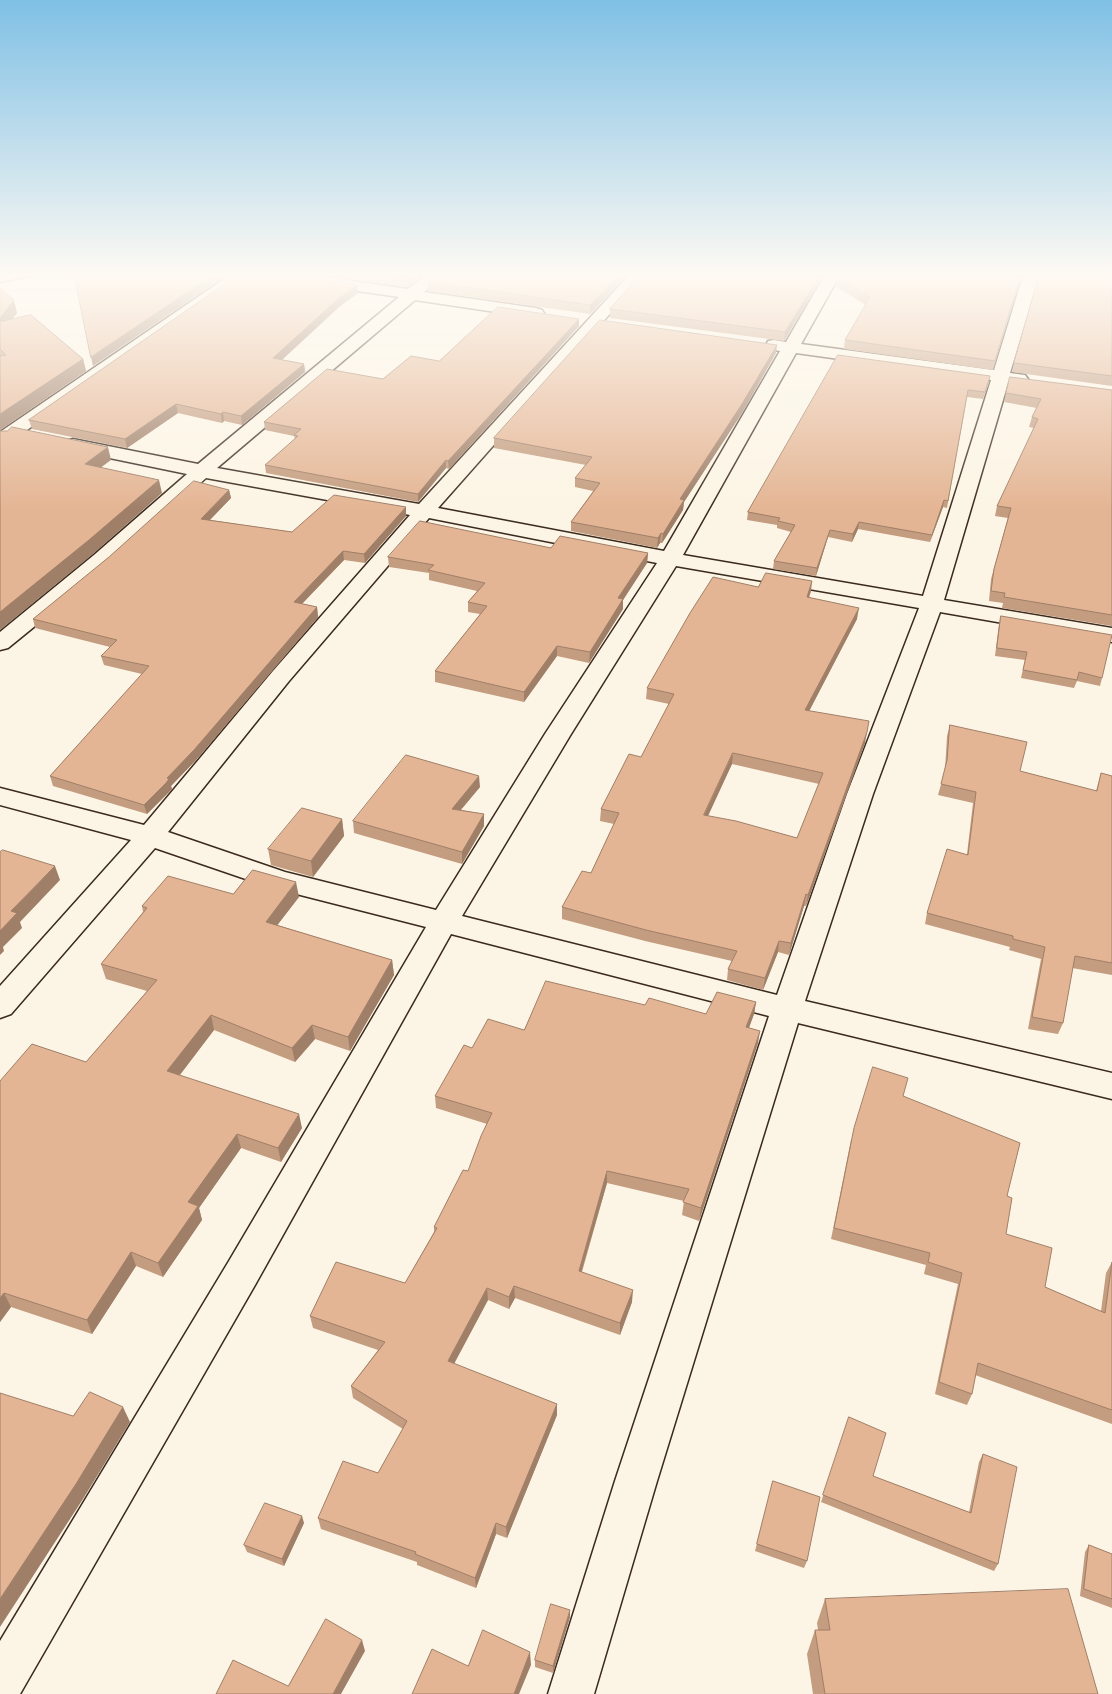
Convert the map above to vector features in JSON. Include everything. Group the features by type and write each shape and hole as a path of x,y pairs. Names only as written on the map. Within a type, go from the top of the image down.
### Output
{"street":[{"path":"6,436 125,352"},
{"path":"0,643 102,560 202,471 343,352"},
{"path":"0,1006 150,836 281,676 424,511 569,352"},
{"path":"0,1684 242,1274 444,922 558,734 670,559 772,352"},
{"path":"827,352 1038,382"},
{"path":"571,1694 636,1481 787,1009 860,794 932,604 1009,352"},
{"path":"6,436 45,439 202,471 424,511 670,559 1112,634"},
{"path":"0,796 150,836 279,880 787,1009 1112,1086"}],"building":[{"path":"3,352 75,352 83,359 0,414 0,356 6,355"},
{"path":"90,352 98,352 91,357"},
{"path":"127,352 280,352 273,358 304,364 241,416 223,412 221,414 176,404 125,439 29,420"},
{"path":"449,352 549,352 448,461 446,460 418,494 265,465 298,436 294,435 301,429 264,422 327,369 383,379 411,356 439,361"},
{"path":"571,352 773,352 742,404 680,499 684,500 663,534 661,533 658,538 571,522 600,483 575,478 592,457 494,438"},
{"path":"931,352 998,352 995,361"},
{"path":"1017,352 1112,352 1112,376 1014,363"},
{"path":"838,355 990,376 985,392 968,390 948,501 944,500 932,535 859,522 853,534 830,530 817,568 774,561 795,525 778,521 780,518 748,512"},
{"path":"1010,377 1112,390 1112,615 1004,597 1005,593 991,591 994,569 1011,508 997,506 1038,419 1032,417 1041,399 1006,393"},
{"path":"12,427 108,447 85,464 159,480 0,612 0,431 7,431"},
{"path":"194,481 229,490 201,519 292,532 334,495 406,507 364,554 343,551 294,602 317,607 194,750 167,778 169,779 166,783 144,805 50,776 149,666 101,656 117,640 33,619 109,557"},
{"path":"420,521 551,548 560,536 648,553 618,598 623,599 590,652 557,646 524,692 435,671 487,606 468,602 485,583 428,570 434,565 388,557"},
{"path":"766,573 812,581 807,597 859,608 805,710 869,721 867,732 808,895 806,894 791,943 779,941 765,978 728,969 737,951 646,930 562,907 582,871 591,873 619,813 601,809 629,754 641,757 674,694 647,688 690,613 713,577 758,587","holes":["733,753 823,773 797,838 736,821 704,815"]},
{"path":"1001,616 1112,635 1102,678 1079,672 1077,680 1023,670 1027,652 997,648"},
{"path":"950,725 1027,742 1020,771 1097,791 1101,773 1112,776 1112,963 1075,956 1063,1023 1032,1017 1045,947 1013,939 1013,936 927,913 947,849 968,855 976,792 941,784 947,760"},
{"path":"406,755 479,776 452,809 484,814 462,852 353,821"},
{"path":"302,808 342,819 311,861 268,849"},
{"path":"3,850 55,866 11,911 17,913 0,931 0,852"},
{"path":"253,870 296,882 266,922 392,960 348,1037 312,1025 292,1048 211,1015 167,1071 299,1114 278,1148 237,1134 188,1202 198,1206 158,1263 131,1252 87,1320 4,1293 0,1298 0,1081 32,1044 86,1062 157,980 101,964 147,908 142,906 168,876 233,894"},
{"path":"546,981 645,1005 649,998 706,1014 717,992 756,1002 746,1027 760,1031 701,1208 683,1202 689,1189 607,1171 579,1271 633,1290 620,1323 514,1286 509,1297 487,1288 448,1361 557,1404 506,1527 496,1523 475,1578 415,1554 416,1552 318,1518 343,1461 378,1473 407,1421 351,1386 385,1342 310,1316 336,1262 405,1283 437,1228 434,1227 463,1170 468,1171 492,1113 435,1096 464,1045 472,1048 488,1019 524,1030"},
{"path":"873,1067 908,1078 903,1096 1020,1143 1007,1196 1012,1198 1006,1234 1052,1248 1045,1287 1105,1313 1112,1262 1112,1410 978,1363 972,1394 939,1382 962,1273 928,1262 930,1253 834,1228 854,1128"},
{"path":"90,1392 123,1407 76,1484 0,1599 0,1393 73,1416"},
{"path":"849,1417 886,1433 873,1476 971,1513 983,1454 1017,1467 998,1564 823,1495"},
{"path":"773,1481 820,1497 807,1561 757,1544"},
{"path":"265,1503 302,1516 282,1559 244,1545"},
{"path":"1089,1545 1112,1554 1112,1599 1084,1589"},
{"path":"1068,1589 1098,1694 825,1694 815,1630 830,1630 825,1599"},
{"path":"551,1604 570,1610 553,1666 535,1660"},
{"path":"326,1619 362,1640 333,1694 216,1694 233,1660 288,1686"},
{"path":"483,1630 530,1652 514,1694 412,1694 432,1649 468,1666"}]}
